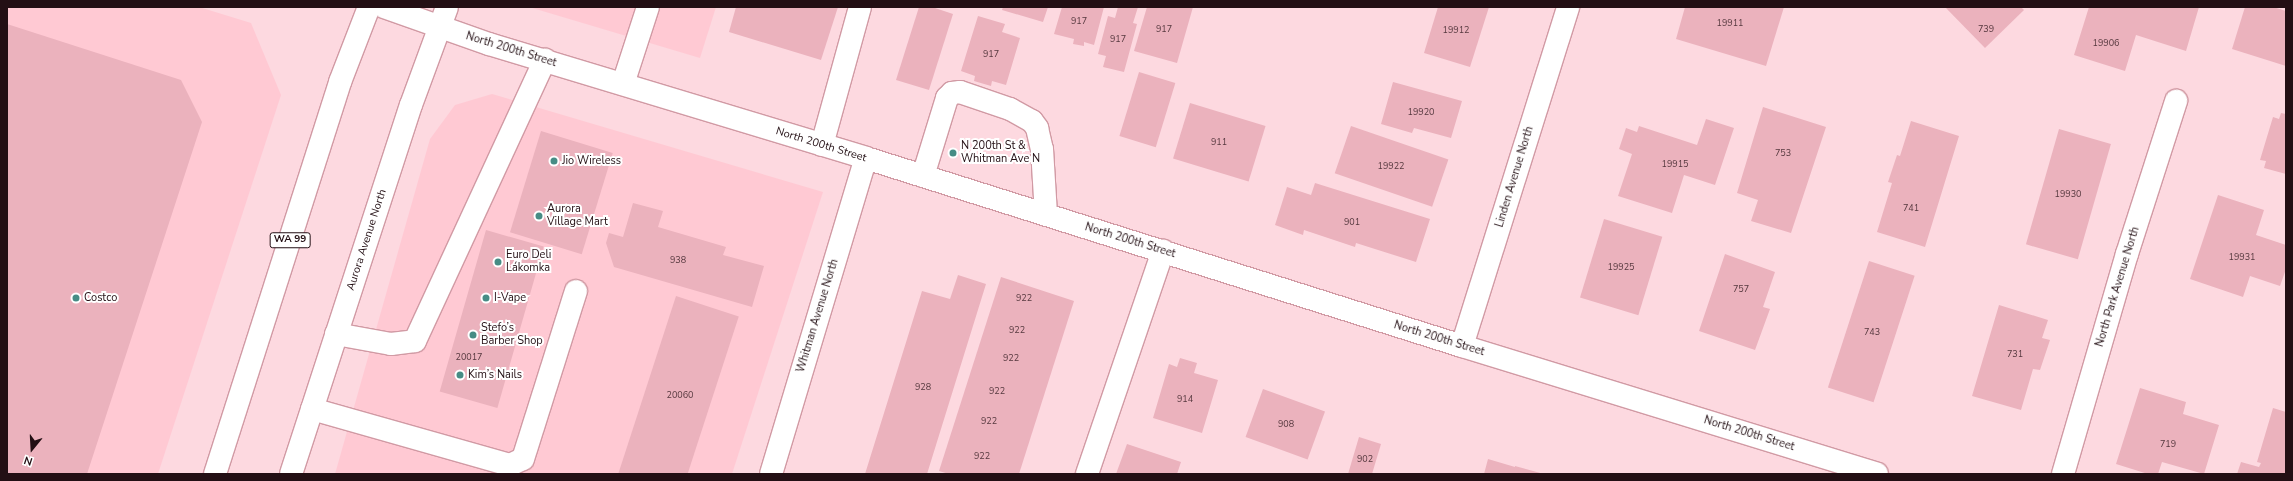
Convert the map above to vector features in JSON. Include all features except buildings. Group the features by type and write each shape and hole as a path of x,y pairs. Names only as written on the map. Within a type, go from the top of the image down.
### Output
{"main road":[{"name":"WA 99","path":"215,474 340,82 369,7"},
{"name":"North 200th Street","path":"384,7 443,17 545,60 822,146 866,158 1462,346 1877,474"},
{"path":"624,84 648,7"},
{"path":"822,146 860,7"},
{"name":"Linden Avenue North","path":"1462,346 1568,7"},
{"name":"Aurora Avenue North","path":"291,474 411,105 443,17"},
{"path":"336,334 391,344 415,341 545,60"},
{"path":"923,176 948,98 952,93 960,92 1010,109 1032,121 1037,128 1042,149 1046,215"},
{"name":"North Park Avenue North","path":"2063,474 2127,254 2176,101"},
{"name":"Whitman Avenue North","path":"771,474 866,158"},
{"path":"1087,474 1163,251"},
{"path":"312,409 510,465 523,459 576,291"}],"shaded area":[{"path":"7,7 199,7 251,23 281,95 158,474 7,474"},
{"path":"529,7 716,7 700,58"},
{"path":"492,94 823,192 732,474 335,474 430,139 455,105"}],"place":[{"name":"N 200th St & Whitman Ave N","path":"953,153"},
{"name":"Jio Wireless","path":"554,161"},
{"name":"Aurora Village Mart","path":"539,216"},
{"name":"Euro Deli Lákomka","path":"498,262"},
{"name":"Costco","path":"76,298"},
{"name":"I-Vape","path":"486,298"},
{"name":"Stefo’s Barber Shop","path":"473,335"},
{"name":"Kim’s Nails","path":"460,375"}]}
